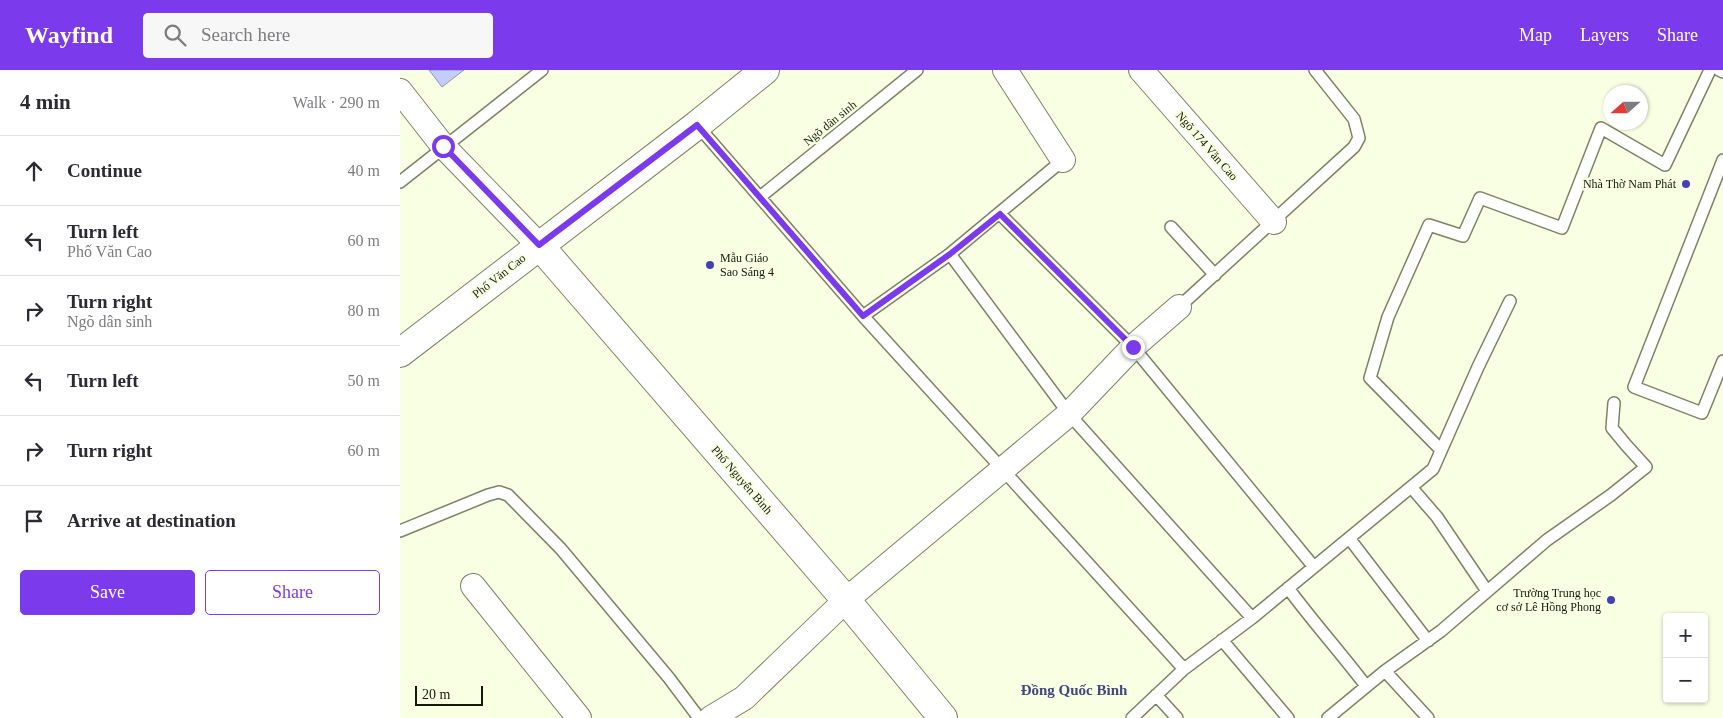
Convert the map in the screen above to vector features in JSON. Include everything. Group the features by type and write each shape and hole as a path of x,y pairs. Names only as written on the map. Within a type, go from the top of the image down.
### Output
{"street":[{"name":"Phố Văn Cao","path":"400,353 697,125 765,70"},
{"path":"1005,70 1063,160"},
{"name":"Ngõ 174 Văn Cao","path":"1141,70 1274,222"},
{"path":"400,90 443,146 539,245"},
{"name":"Phố Nguyễn Bình","path":"539,245 846,600 943,718"},
{"path":"711,718 744,698 846,600 1068,414 1133,347 1179,306"},
{"path":"473,586 579,718"}],"lane":[{"name":"Ngõ dân sinh","path":"760,197 917,70"},
{"path":"1179,306 1274,222 1354,147 1359,138 1354,119 1315,70"},
{"path":"1441,450 1370,378 1388,317 1429,225 1463,236 1480,198 1562,228 1601,128 1665,165 1710,70"},
{"path":"1719,70 1723,72"},
{"path":"400,182 536,72"},
{"path":"697,125 863,316 1184,669"},
{"path":"863,316 950,254 1063,160"},
{"path":"1723,160 1634,387 1702,414 1723,360"},
{"path":"1000,214 1133,347 1314,566"},
{"path":"1171,227 1215,274"},
{"path":"950,254 1068,414 1252,618"},
{"path":"1134,717 1184,669 1252,618 1432,469 1510,301"},
{"path":"1328,718 1385,671 1441,632 1547,540 1611,495 1646,467 1612,428 1614,403"},
{"path":"1411,487 1437,517 1487,591"},
{"path":"400,531 488,495 499,492 508,495 561,549 669,678 699,718"},
{"path":"1349,538 1428,641"},
{"path":"1288,588 1309,618 1340,651 1366,686"},
{"path":"1222,640 1288,718"},
{"path":"1385,671 1428,718"},
{"path":"1156,695 1177,718"}],"building":[{"path":"429,70 464,70 442,87"}],"place":[{"name":"Nhà Thờ Nam Phát","path":"1686,184"},
{"name":"Mẫu Giáo Sao Sáng 4","path":"710,265"},
{"name":"Trường Trung học cơ sở Lê Hồng Phong","path":"1611,600"}],"district":[{"name":"Đồng Quốc Bình","path":"1074,690"}],"route":[{"path":"443,146 539,245 697,125 863,316 950,254 1000,214 1133,347"}]}
